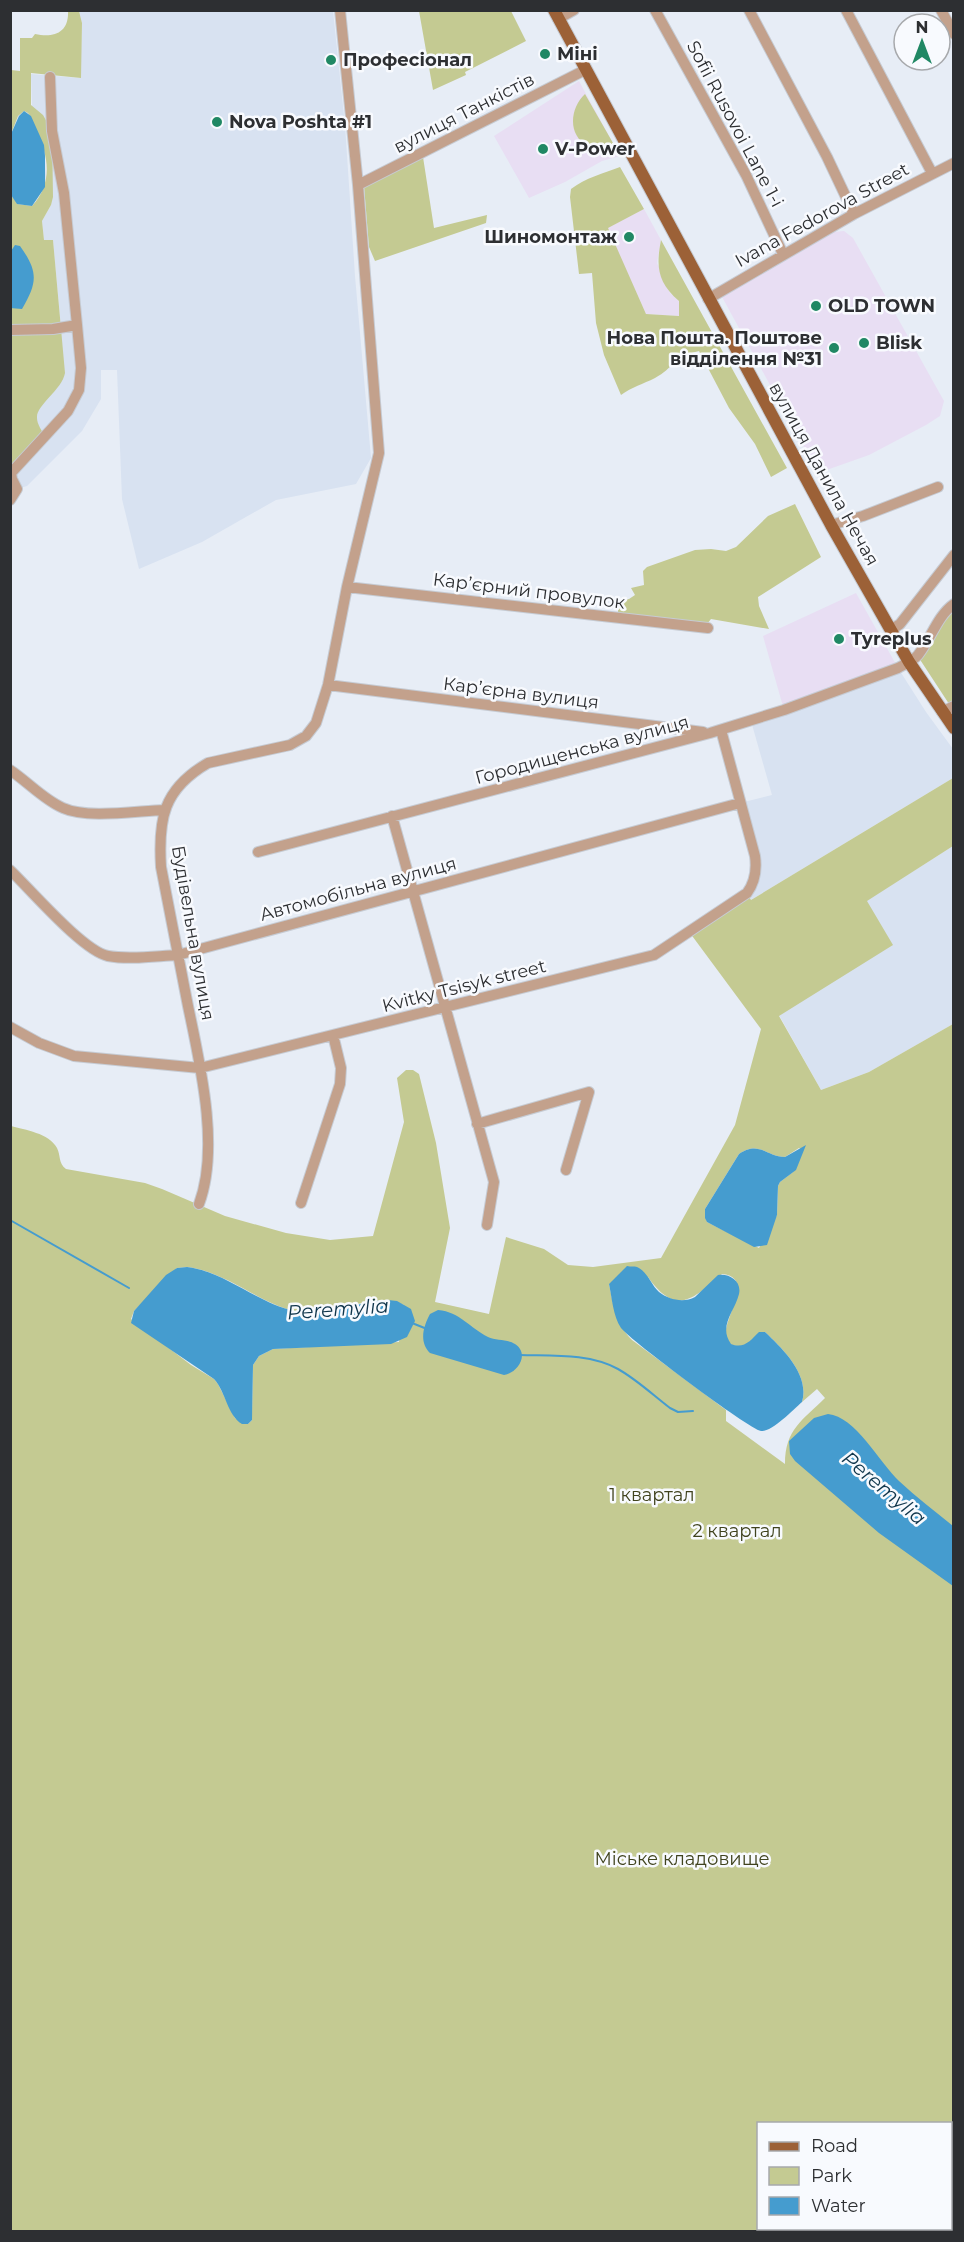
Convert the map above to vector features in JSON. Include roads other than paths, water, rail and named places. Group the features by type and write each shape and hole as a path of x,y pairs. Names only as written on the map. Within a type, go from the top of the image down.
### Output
{"main road":[{"name":"вулиця Данила Нечая","path":"556,15 831,525 909,662 954,728"}],"street":[{"name":"Будівельна вулиця","path":"199,1204 207,1181 209,1154 200,1068 161,867 159,843 164,810 181,784 208,763 290,745 299,741 316,723 328,685 347,587 379,453 358,185 340,10"},
{"path":"556,15 574,10"},
{"name":"Sofii Rusovoi Lane 1-i","path":"655,10 746,175 783,254"},
{"path":"749,10 828,157 854,214"},
{"path":"846,10 932,174"},
{"path":"941,10 954,34"},
{"name":"вулиця Танкістів","path":"358,185 585,70"},
{"path":"10,500 17,489 11,473 68,411 79,390 81,368 64,193 52,131 50,77"},
{"name":"Ivana Fedorova Street","path":"708,299 854,214 954,163"},
{"path":"10,330 53,329 77,325"},
{"path":"831,525 863,516 938,487"},
{"path":"891,630 900,624 954,555"},
{"name":"Карʼєрний провулок","path":"347,587 708,628"},
{"path":"909,662 917,655 945,613 954,604"},
{"name":"Городищенська вулиця","path":"258,852 716,732 784,710 909,662"},
{"name":"Карʼєрна вулиця","path":"328,685 716,732"},
{"path":"942,712 954,706"},
{"name":"Kvitky Tsisyk street","path":"10,1027 39,1043 74,1056 200,1068 654,956 747,893 754,882 756,862 740,803 716,732"},
{"path":"10,770 57,805 70,811 84,814 164,810"},
{"name":"Автомобільна вулиця","path":"10,870 80,938 101,954 119,957 178,955 740,803"},
{"path":"392,816 494,1182 487,1225"},
{"path":"301,1203 340,1084 341,1068 333,1035"},
{"path":"477,1124 589,1092 566,1170"}],"water":[{"path":"24,111 31,116 44,145 45,156 45,187 32,206 17,204 11,195 11,134 19,116"},
{"path":"15,245 20,246 26,255 34,277 31,291 22,309 10,308 11,251"},
{"path":"806,1145 796,1170 778,1186 777,1215 767,1245 754,1247 707,1222 705,1209 739,1154 746,1150 758,1149 785,1157"},
{"path":"627,1266 641,1269 659,1292 677,1300 695,1297 718,1275 726,1275 734,1279 739,1285 739,1294 727,1325 727,1337 731,1344 740,1346 750,1341 759,1332 765,1332 787,1354 799,1372 803,1392 802,1402 771,1428 761,1431 735,1416 666,1365 629,1336 621,1328 616,1318 609,1284"},
{"path":"187,1267 215,1275 281,1307 295,1311 307,1313 330,1311 388,1300 397,1301 411,1309 415,1321 407,1337 391,1344 273,1349 259,1356 253,1365 252,1420 248,1424 242,1424 233,1415 214,1379 131,1323 134,1311 166,1275 177,1268"},
{"path":"438,1310 459,1317 488,1337 515,1344 522,1353 518,1367 504,1375 430,1353 424,1344 424,1329 430,1314"},
{"path":"828,1414 838,1417 857,1431 899,1481 953,1526 953,1586 879,1533 795,1461 790,1454 789,1441 814,1418"}],"waterway":[{"name":"Peremylia","path":"10,1220 129,1288"},
{"name":"Peremylia","path":"412,1323 427,1329"},
{"name":"Peremylia","path":"520,1355 570,1356 595,1360 631,1377 670,1408 678,1412 693,1411"}],"place":[{"name":"Міні","path":"545,54"},
{"name":"Професіонал","path":"331,60"},
{"name":"Nova Poshta #1","path":"217,122"},
{"name":"V-Power","path":"543,149"},
{"name":"Шиномонтаж","path":"629,237"},
{"name":"OLD TOWN","path":"816,306"},
{"name":"Blisk","path":"864,343"},
{"name":"Нова Пошта. Поштове відділення №31","path":"834,348"},
{"name":"Tyreplus","path":"839,639"}],"park label":[{"name":"1 квартал","path":"652,1495"},
{"name":"2 квартал","path":"737,1531"},
{"name":"Міське кладовище","path":"682,1859"}]}
